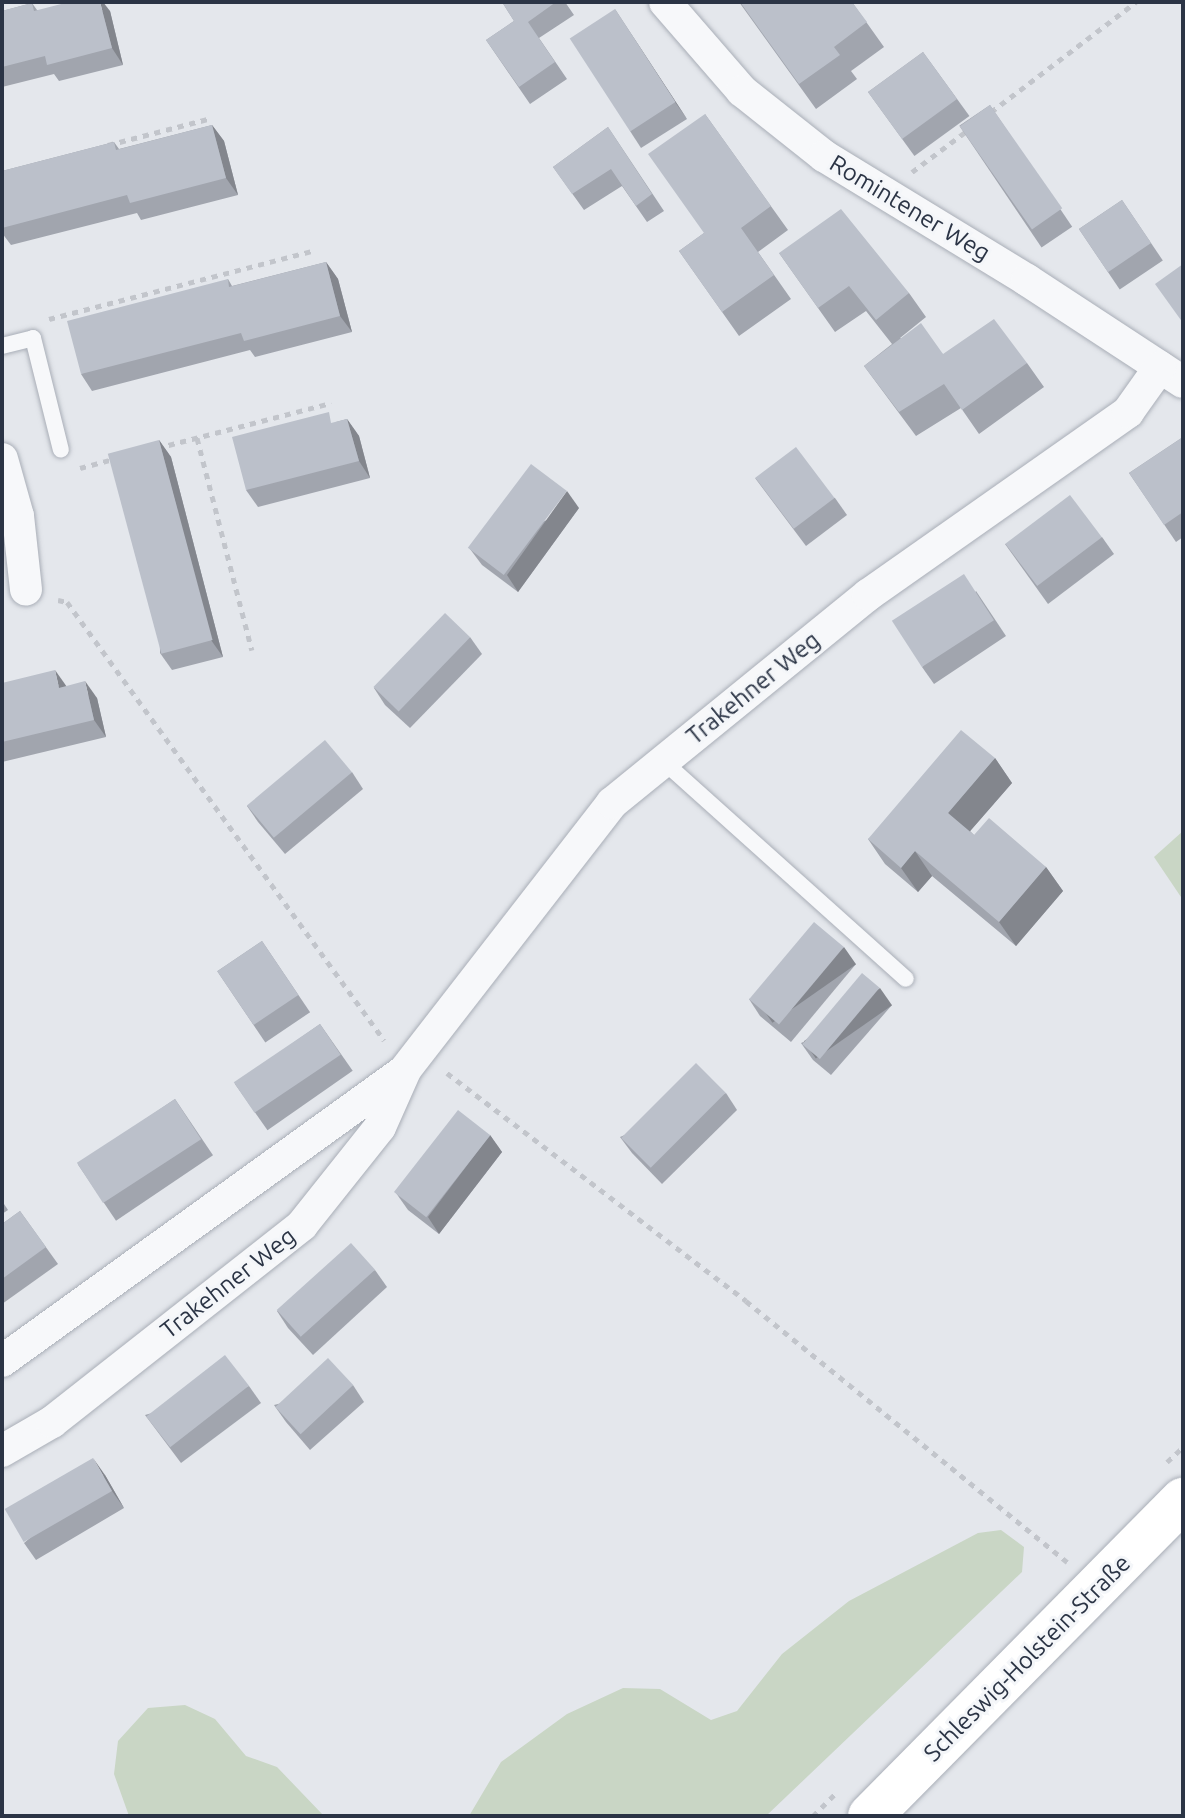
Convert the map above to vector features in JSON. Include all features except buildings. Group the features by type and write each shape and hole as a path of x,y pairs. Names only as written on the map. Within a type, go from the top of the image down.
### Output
{"main road":[{"name":"Schleswig-Holstein-Straße","path":"870,1816 1183,1500"}],"street":[{"name":"Romintener Weg","path":"665,2 742,91 824,156 886,192 1171,374"},
{"name":"Trakehner Weg","path":"2,1451 52,1422 302,1225 380,1127 413,1062 612,803 868,595 1128,412 1171,374"},
{"path":"2,459 18,516 26,590"},
{"name":"Trakehner Weg","path":"2,1361 413,1062"}],"lane":[{"path":"2,346 33,338 61,450"},
{"path":"663,761 906,979"}],"path":[{"path":"986,116 1136,2"},
{"path":"92,149 212,118"},
{"path":"886,192 973,126"},
{"path":"47,320 315,250"},
{"path":"154,449 331,403"},
{"path":"197,438 252,650"},
{"path":"68,471 125,456"},
{"path":"26,590 67,602 413,1062 746,1301 1067,1562"}],"green space":[{"path":"1183,831 1183,900 1154,857"},
{"path":"1001,1530 1024,1547 1022,1572 766,1816 469,1816 501,1762 567,1714 623,1688 660,1689 711,1720 737,1711 782,1654 849,1601 978,1533"},
{"path":"185,1705 215,1719 246,1756 277,1767 324,1816 129,1816 114,1774 118,1741 148,1708"}]}
